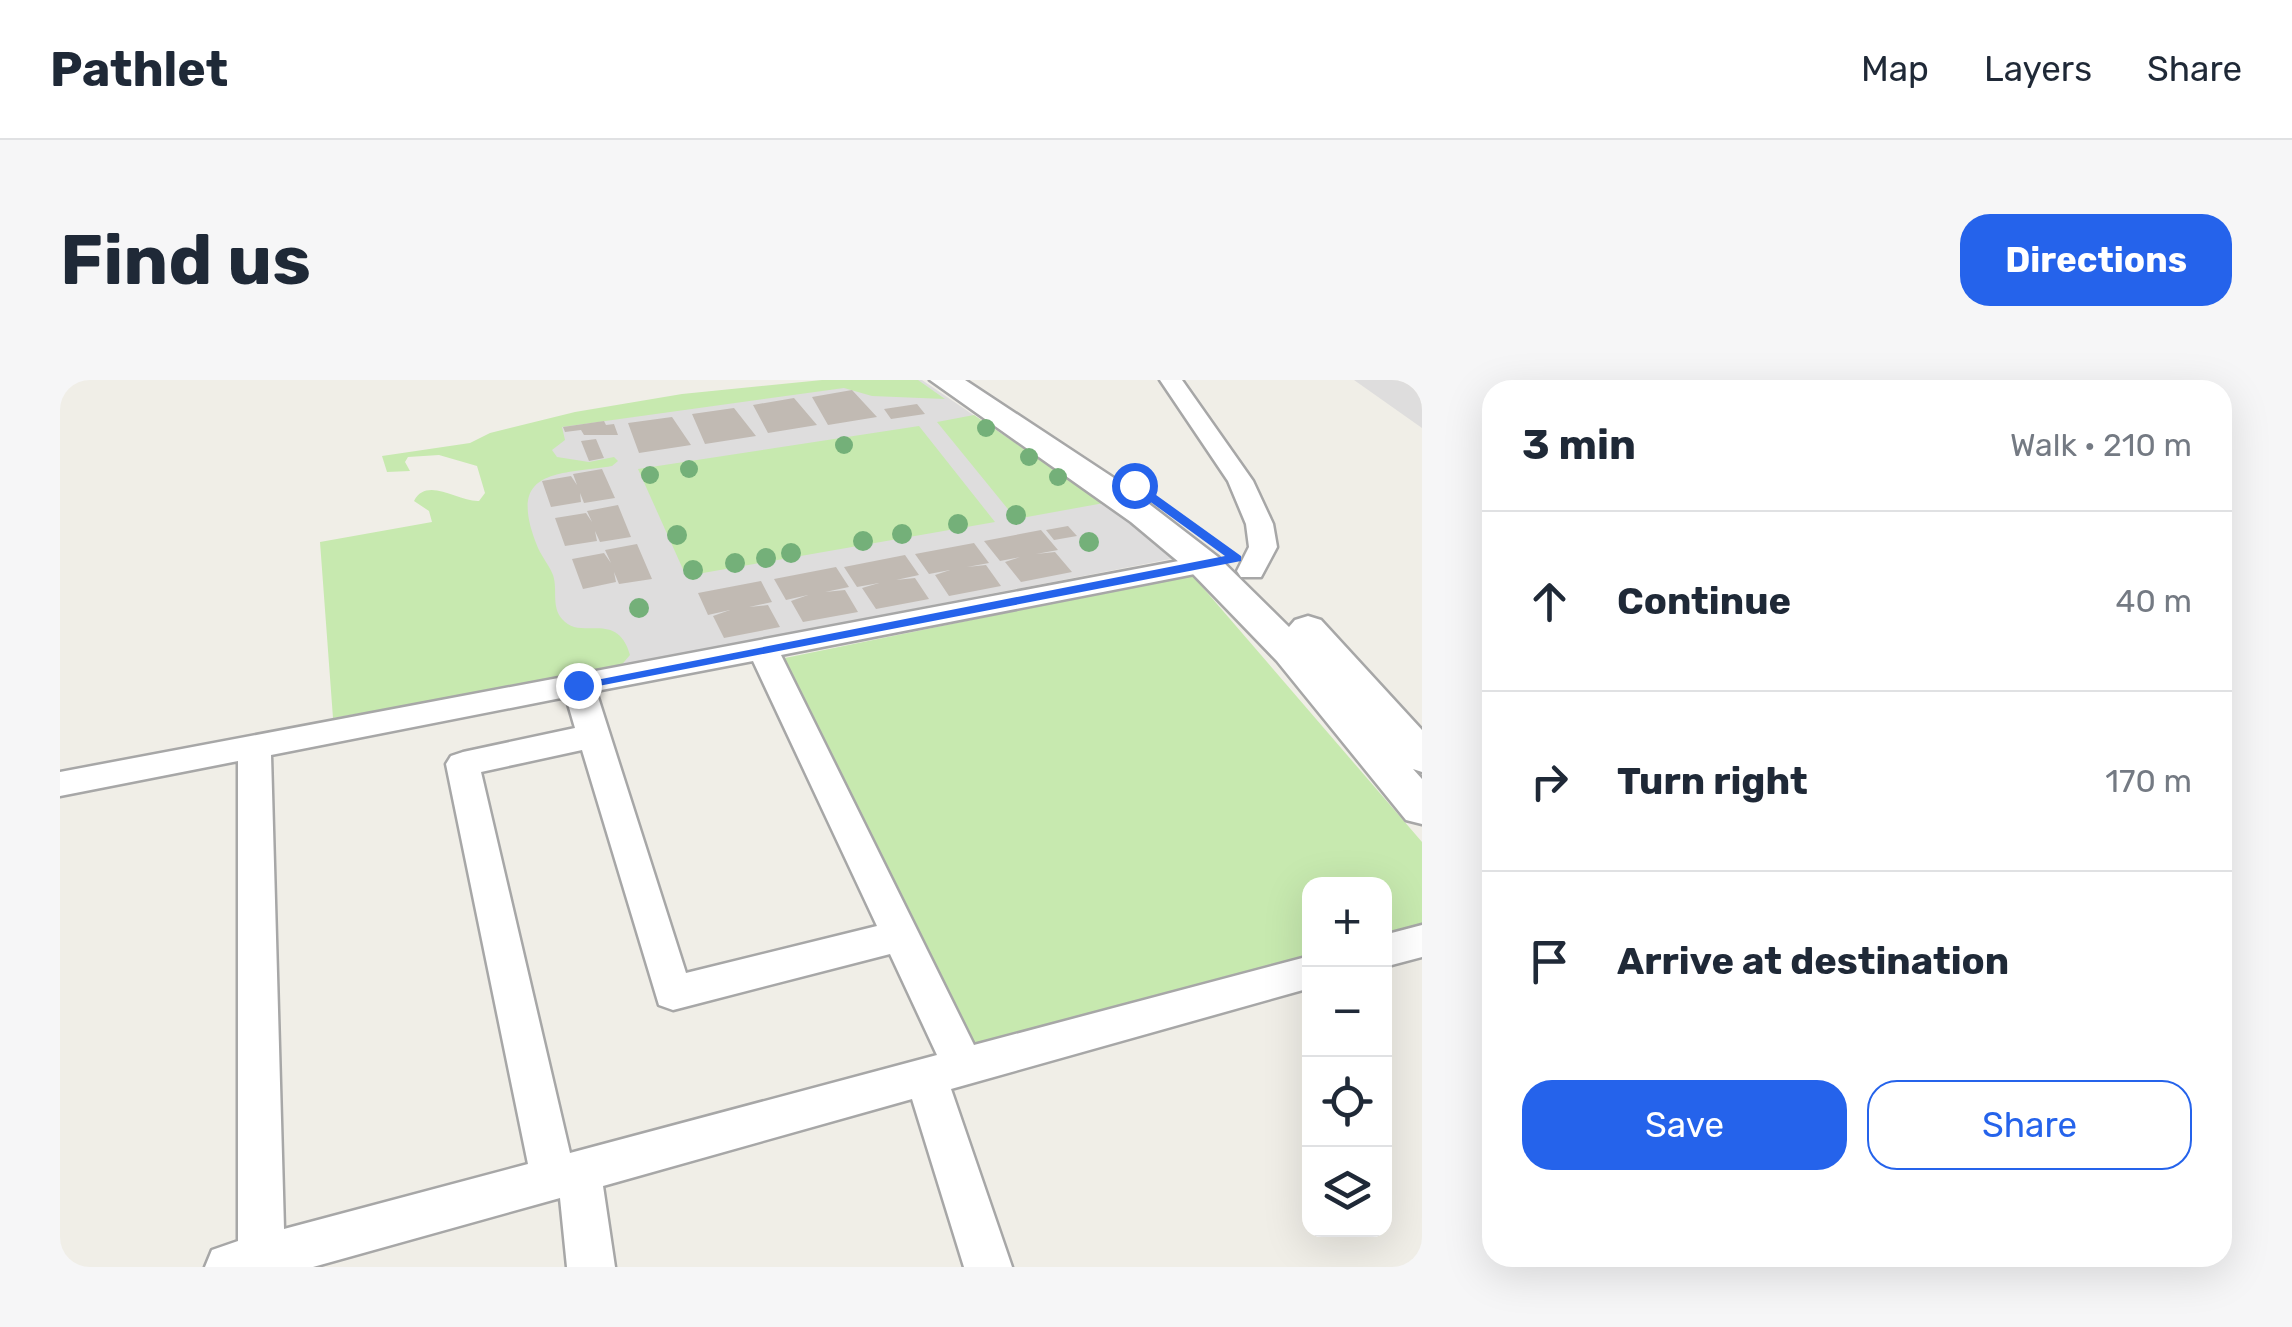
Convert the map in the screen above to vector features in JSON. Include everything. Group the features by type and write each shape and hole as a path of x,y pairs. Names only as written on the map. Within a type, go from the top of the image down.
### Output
{"street":[{"path":"945,380 1147,518 1230,565 1269,628 1422,808"},
{"path":"975,380 1172,508 1230,565 1302,622 1422,757"},
{"path":"60,784 1230,565 1262,554 1260,527 1235,478 1172,380"},
{"path":"763,650 901,936 945,1071 988,1267"},
{"path":"578,685 672,993 901,936"},
{"path":"592,1267 463,764 593,736"},
{"path":"254,747 267,1260 566,1174 1302,974"},
{"path":"1392,949 1422,941"}],"shaded area":[{"path":"859,380 922,380 1119,514 1176,558 562,677 498,433"},
{"path":"1354,380 1422,380 1422,428"}],"green space":[{"path":"822,380 918,380 945,399 872,396 844,388 562,427 565,440 552,450 557,457 589,462 614,457 618,461 612,466 542,480 532,489 529,522 553,575 562,619 579,628 617,633 630,655 619,668 333,718 320,542 432,522 429,511 414,501 427,491 479,501 485,493 477,466 439,455 408,457 405,462 410,471 387,472 382,456 470,443 490,433 575,412 682,394"},
{"path":"974,415 1104,503 1016,519 937,422"},
{"path":"919,426 995,522 686,576 638,469"},
{"path":"1192,575 1422,842 1422,929 1392,937 1392,877 1302,877 1302,962 972,1051 775,660"}],"building":[{"path":"852,390 877,417 828,425 812,397"},
{"path":"794,398 817,425 768,433 753,405"},
{"path":"917,404 925,414 891,419 884,409"},
{"path":"734,408 756,436 705,444 692,414"},
{"path":"672,417 691,445 639,453 628,423"},
{"path":"604,421 606,425 614,424 618,435 584,435 581,430 565,432 563,427"},
{"path":"596,439 604,458 589,461 581,441"},
{"path":"602,469 615,498 584,503 580,493 581,502 551,507 542,481 571,476 577,485 573,474"},
{"path":"618,505 631,537 600,542 595,531 597,541 565,546 555,518 586,513 592,522 587,511"},
{"path":"1068,526 1077,536 1054,540 1046,530"},
{"path":"1041,530 1058,550 1036,554 1055,552 1072,572 1021,582 1005,562 1020,557 1000,561 984,541"},
{"path":"974,543 989,563 967,567 986,565 1001,586 949,596 935,575 950,570 929,574 915,554"},
{"path":"637,544 652,579 619,584 614,572 616,582 583,589 572,559 604,553 611,563 605,550"},
{"path":"905,555 919,575 896,580 915,578 929,599 876,609 862,588 879,583 857,587 844,567"},
{"path":"836,567 849,587 825,592 845,590 858,612 803,622 791,601 808,595 786,600 774,579"},
{"path":"761,581 772,602 749,607 768,605 780,627 724,638 713,616 730,610 708,615 698,593"}],"route":[{"path":"578,685 1236,558 1172,508 1134,485"}]}
